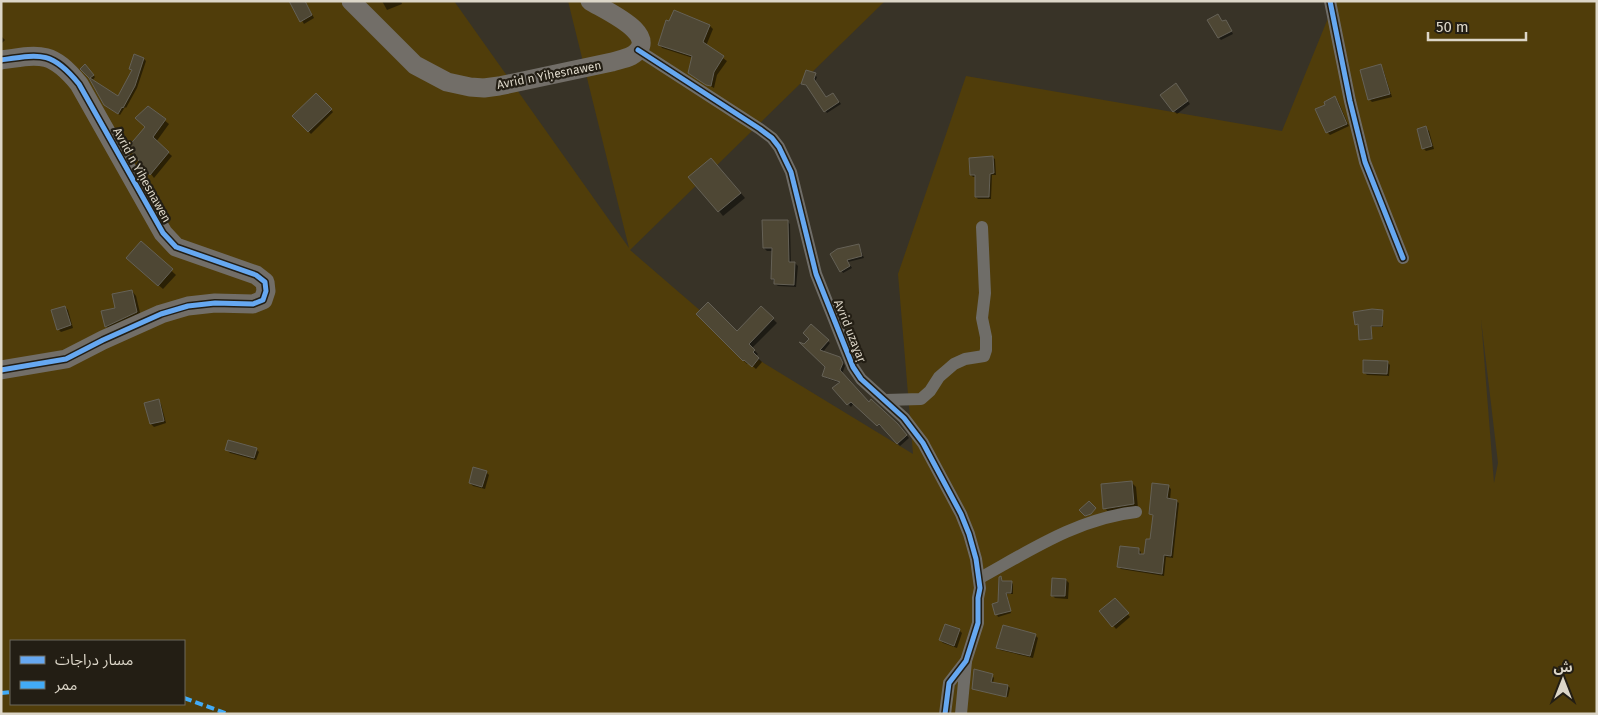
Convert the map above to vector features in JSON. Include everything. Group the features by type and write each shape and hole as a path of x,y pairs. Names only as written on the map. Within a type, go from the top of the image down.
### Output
{"street":[{"name":"Avrid n Yiḥesnawen","path":"352,1 415,65 447,82 470,87 500,86 612,62 630,57 638,50"},
{"path":"590,1 633,26 639,34 640,43 638,50"},
{"path":"1330,1 1350,101 1365,162 1403,258"},
{"name":"Avrid uzaɣaṛ","path":"638,50 760,129 772,138 779,147 791,172 816,274 852,367 861,379 904,418 918,436 961,514 969,534 980,578 978,623 966,661 949,683 945,714"},
{"name":"Avrid n Yiḥesnawen","path":"1,60 30,56 49,58 65,66 80,84 163,233 176,247 256,275 265,282 266,291 263,300 253,304 215,303 188,306 160,314 66,359 1,370"},
{"path":"885,400 921,399 930,391 939,377 954,364 965,359 984,356 986,337 982,318 985,293 982,227"},
{"path":"980,578 1093,520 1136,512"},
{"path":"961,714 966,661"}],"shaded area":[{"path":"1,1 454,1 629,248 568,1 885,1 630,250 754,357 913,454 898,274 966,76 1282,131 1335,1 1597,1 1597,714 1,714","holes":["1481,319 1498,463 1494,483"]}],"building":[{"path":"289,1 305,1 312,15 300,22"},
{"path":"674,10 710,25 703,42 724,56 714,72 711,86 706,85 688,73 692,56 658,45 666,20 669,21"},
{"path":"1218,14 1222,21 1226,20 1232,31 1218,38 1207,20"},
{"path":"134,54 144,58 135,86 118,114 104,105 89,78 80,69 85,64 94,75 90,78 118,96 132,70 129,69"},
{"path":"1381,64 1390,94 1368,100 1360,70"},
{"path":"806,70 816,73 814,79 826,97 833,93 839,102 824,112 806,85 801,84"},
{"path":"1176,83 1188,101 1173,112 1160,95"},
{"path":"316,93 332,109 308,132 292,116"},
{"path":"1335,96 1347,124 1326,133 1315,109 1325,105 1324,102"},
{"path":"148,106 166,119 153,137 169,152 150,175 128,147 145,127 135,118"},
{"path":"1426,126 1432,146 1422,149 1417,129"},
{"path":"993,156 994,173 990,174 989,197 975,197 975,175 970,175 969,158"},
{"path":"711,158 741,193 718,212 688,177"},
{"path":"762,220 788,220 789,262 795,262 794,285 774,284 774,279 771,279 772,248 763,248"},
{"path":"141,241 173,269 158,286 126,258"},
{"path":"859,244 862,256 847,260 850,266 840,272 830,254 837,249"},
{"path":"132,290 137,312 105,327 101,311 115,308 112,294"},
{"path":"708,302 737,331 761,306 774,318 749,344 759,358 752,367 743,361 696,314"},
{"path":"65,306 71,325 57,330 51,310"},
{"path":"1372,309 1383,310 1382,326 1371,326 1372,339 1359,340 1358,324 1355,325 1353,312"},
{"path":"811,324 829,340 820,350 840,357 843,363 840,370 869,402 871,399 907,435 897,444 879,424 877,426 851,402 847,405 832,388 840,382 822,376 825,367 799,342 804,344 809,339 803,333"},
{"path":"1363,360 1388,361 1387,374 1363,373"},
{"path":"159,399 164,421 150,424 144,403"},
{"path":"228,440 257,448 254,458 225,450"},
{"path":"473,467 487,471 482,487 469,483"},
{"path":"1132,481 1134,504 1103,509 1101,484"},
{"path":"1152,483 1169,485 1167,498 1177,500 1171,556 1164,555 1162,574 1117,567 1120,546 1139,548 1139,554 1144,554 1146,539 1150,539 1153,515 1149,514"},
{"path":"1089,501 1096,508 1091,514 1085,516 1079,510"},
{"path":"1001,576 1002,581 1012,581 1011,593 1006,593 1011,611 995,615 992,604 998,602 999,577"},
{"path":"1052,578 1066,579 1065,596 1051,596"},
{"path":"1115,598 1129,613 1112,627 1099,611"},
{"path":"945,624 960,629 954,646 939,640"},
{"path":"1003,625 1036,634 1030,656 996,648"},
{"path":"974,669 993,674 991,682 1008,685 1006,697 972,689"}],"marked path":[{"path":"1,693 10,692"},
{"path":"185,698 228,714"}],"cycle path":[{"path":"1330,1 1350,101 1365,162 1403,258"},
{"path":"638,50 760,129 772,138 779,147 791,172 816,274 853,367 861,379 904,418 923,443 961,514 976,559 980,588 978,623 966,661 949,683 945,714"},
{"path":"1,60 36,56 45,57 61,65 79,84 163,233 176,247 256,275 265,282 266,291 263,300 253,304 215,303 188,306 161,314 66,359 1,370"}]}
